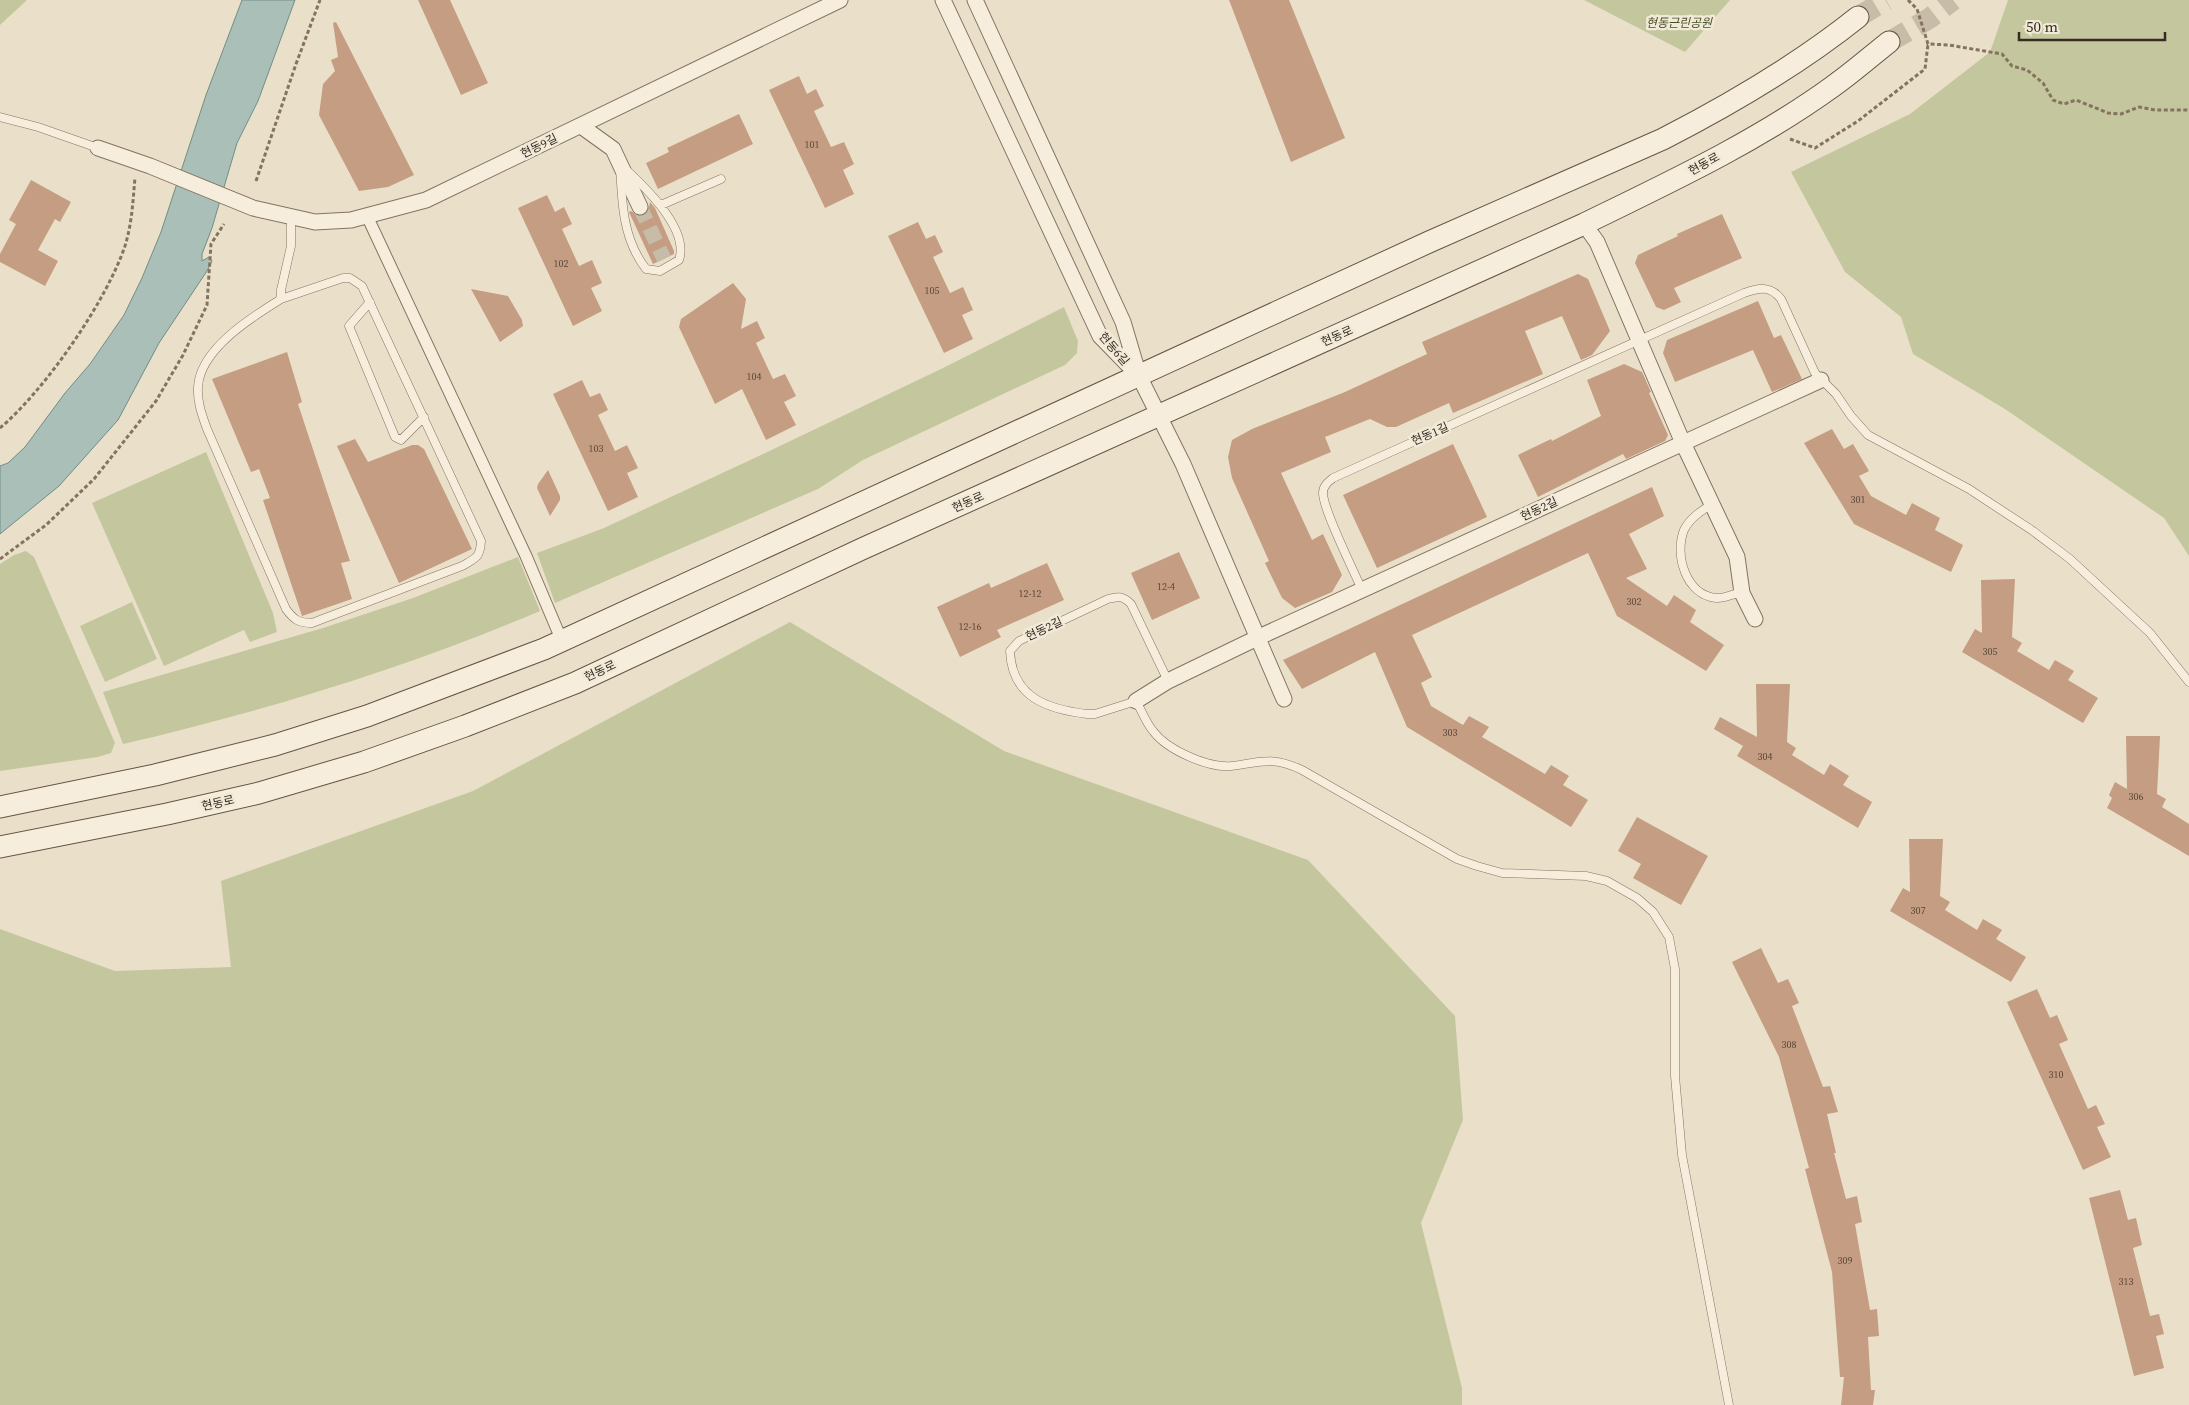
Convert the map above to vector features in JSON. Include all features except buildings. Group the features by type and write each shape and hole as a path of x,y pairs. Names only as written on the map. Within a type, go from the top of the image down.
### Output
{"main road":[{"path":"0,807 155,775 275,745 367,716 562,641 1420,246 1663,139 1698,122 1789,67 1824,44 1858,18"},
{"name":"현동로","path":"0,847 167,814 259,793 364,762 465,726 575,683 855,552 1584,224 1686,174 1764,130 1833,87 1889,42"}],"street":[{"name":"현동9길","path":"98,148 253,208 291,218 315,222 331,222 367,216 426,200 840,0"},
{"name":"현동6길","path":"943,0 1100,336 1139,376"},
{"name":"현동6길","path":"974,0 1123,322 1139,376"},
{"path":"581,126 613,149 640,206"},
{"path":"367,216 522,547 562,641"},
{"path":"1584,224 1597,242 1683,442 1737,557 1742,593 1754,618"},
{"path":"1139,376 1182,464 1284,699"},
{"name":"현동2길","path":"1136,701 1168,681 1257,638 1821,380"}],"lane":[{"path":"0,117 38,127 98,148"},
{"path":"620,164 650,192 660,205 681,244 682,252 679,260 660,271 646,269 640,261 626,231 620,164"},
{"path":"660,205 721,179"},
{"path":"281,299 281,290 291,246 291,218"},
{"path":"350,278 362,286 370,302 477,530 481,541 480,553 475,559 462,566 312,622 301,622 293,619 286,609 207,429 198,403 198,385 203,368 213,352 252,317 281,299 338,280 350,278"},
{"name":"현동1길","path":"1362,590 1326,508 1323,493 1326,484 1333,478 1744,293 1759,288 1768,289 1776,292 1781,299 1809,361 1821,380 1836,394 1868,434 1969,489 2033,531 2070,559 2150,633 2189,682"},
{"path":"370,302 349,326 395,437 401,440 424,418"},
{"path":"1712,504 1694,516 1684,530 1680,549 1682,562 1688,579 1697,589 1715,598 1742,593"},
{"name":"현동2길","path":"1136,701 1095,714 1087,714 1035,701 1018,681 1010,650 1019,641 1090,607 1119,596 1125,598 1131,604 1168,681"},
{"path":"1136,701 1152,730 1163,743 1187,755 1217,766 1268,760 1284,762 1302,770 1449,854 1470,864 1502,873 1586,876 1607,881 1637,898 1653,912 1669,937 1675,969 1675,1076 1682,1155 1729,1405"}],"path":[{"path":"256,181 320,0"},
{"path":"1764,130 1815,148 1858,121 1925,69 1928,44 1917,9 1908,0"},
{"path":"1928,44 1949,45 2002,54 2012,66 2027,70 2043,83 2053,100 2064,104 2076,100 2108,113 2121,114 2139,107 2155,110 2189,110"},
{"path":"0,428 33,393 66,351 90,316 110,280 124,246 130,225 143,164"},
{"path":"0,559 46,525 94,479 156,401 183,355 207,305 211,244 224,224"}],"green space":[{"path":"0,0 27,0 0,25"},
{"name":"현동근린공원","path":"1584,0 1730,0 1685,52"},
{"path":"2008,0 2189,0 2189,556 2164,518 2005,409 1913,354 1901,317 1845,272 1791,172 1910,114 1990,52"},
{"path":"1064,307 1078,341 1077,353 1065,365 863,460 818,489 555,603 537,553 604,528 761,455 943,368"},
{"path":"206,452 273,613 277,632 250,642 244,630 164,666 92,503"},
{"path":"26,551 34,557 115,743 111,753 98,757 0,771 0,564 14,555"},
{"path":"518,557 540,611 438,651 334,686 229,717 123,744 103,692 323,628 413,598"},
{"path":"132,602 157,659 105,682 80,626"},
{"path":"790,622 1004,751 1308,860 1455,1016 1463,1120 1421,1223 1462,1388 1462,1405 0,1405 0,929 115,971 231,967 221,881 473,791"}],"water":[{"path":"242,0 295,0 258,101 237,143 212,228 202,254 202,261 209,257 212,261 159,343 118,420 59,486 0,534 0,466 8,463 25,447 65,393 90,364 124,315 161,232 206,95"}],"tunnel":[{"path":"1858,17 1886,0"},
{"path":"1889,42 1930,18 1953,0"},
{"path":"640,207 664,259"}]}
